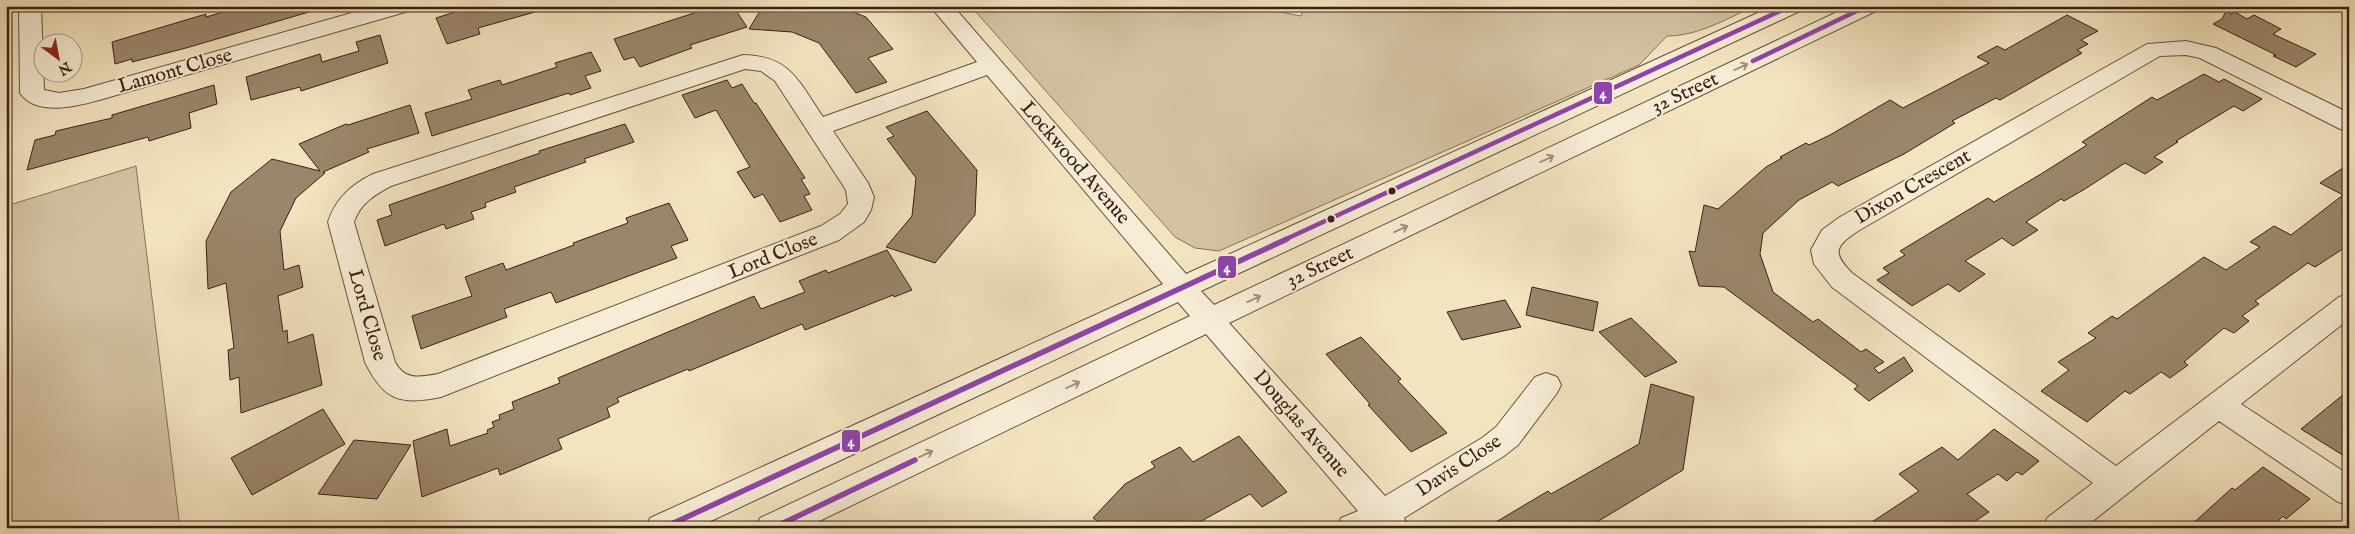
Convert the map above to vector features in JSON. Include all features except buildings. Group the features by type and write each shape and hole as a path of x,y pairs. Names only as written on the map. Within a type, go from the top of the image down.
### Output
{"street":[{"name":"Lamont Close","path":"30,6 32,93 39,98 64,100 88,96 401,6"},
{"name":"Lockwood Avenue","path":"941,6 1210,320"},
{"name":"32 Street","path":"662,528 1792,6"},
{"name":"32 Street","path":"772,528 1868,6"},
{"name":"Dixon Crescent","path":"2116,483 1842,280 1827,263 1824,252 1825,243 1833,233 2155,49 2186,48 2208,53 2349,123"},
{"name":"Lord Close","path":"743,62 758,62 776,69 818,128 859,189 863,199 860,209 854,216 830,233 441,385 418,389 405,387 392,384 384,374 341,222 347,206 367,188 382,180 743,62"},
{"path":"818,128 992,65"},
{"path":"2059,528 2349,304"},
{"name":"Douglas Avenue","path":"1210,320 1376,523"},
{"name":"Davis Close","path":"1376,523 1493,447 1506,436 1546,384"},
{"path":"2218,405 2349,492"}],"shaded area":[{"path":"993,6 1249,6 1301,16 1304,6 1755,6 1701,30 1667,36 1639,65 1219,251 1195,248 1175,237 976,12"},
{"path":"136,166 180,528 6,528 6,206"}],"transit line":[{"name":"4","path":"663,528 1791,6"},
{"name":"4","path":"1753,61 1867,6"},
{"name":"4","path":"773,528 915,460"}]}
